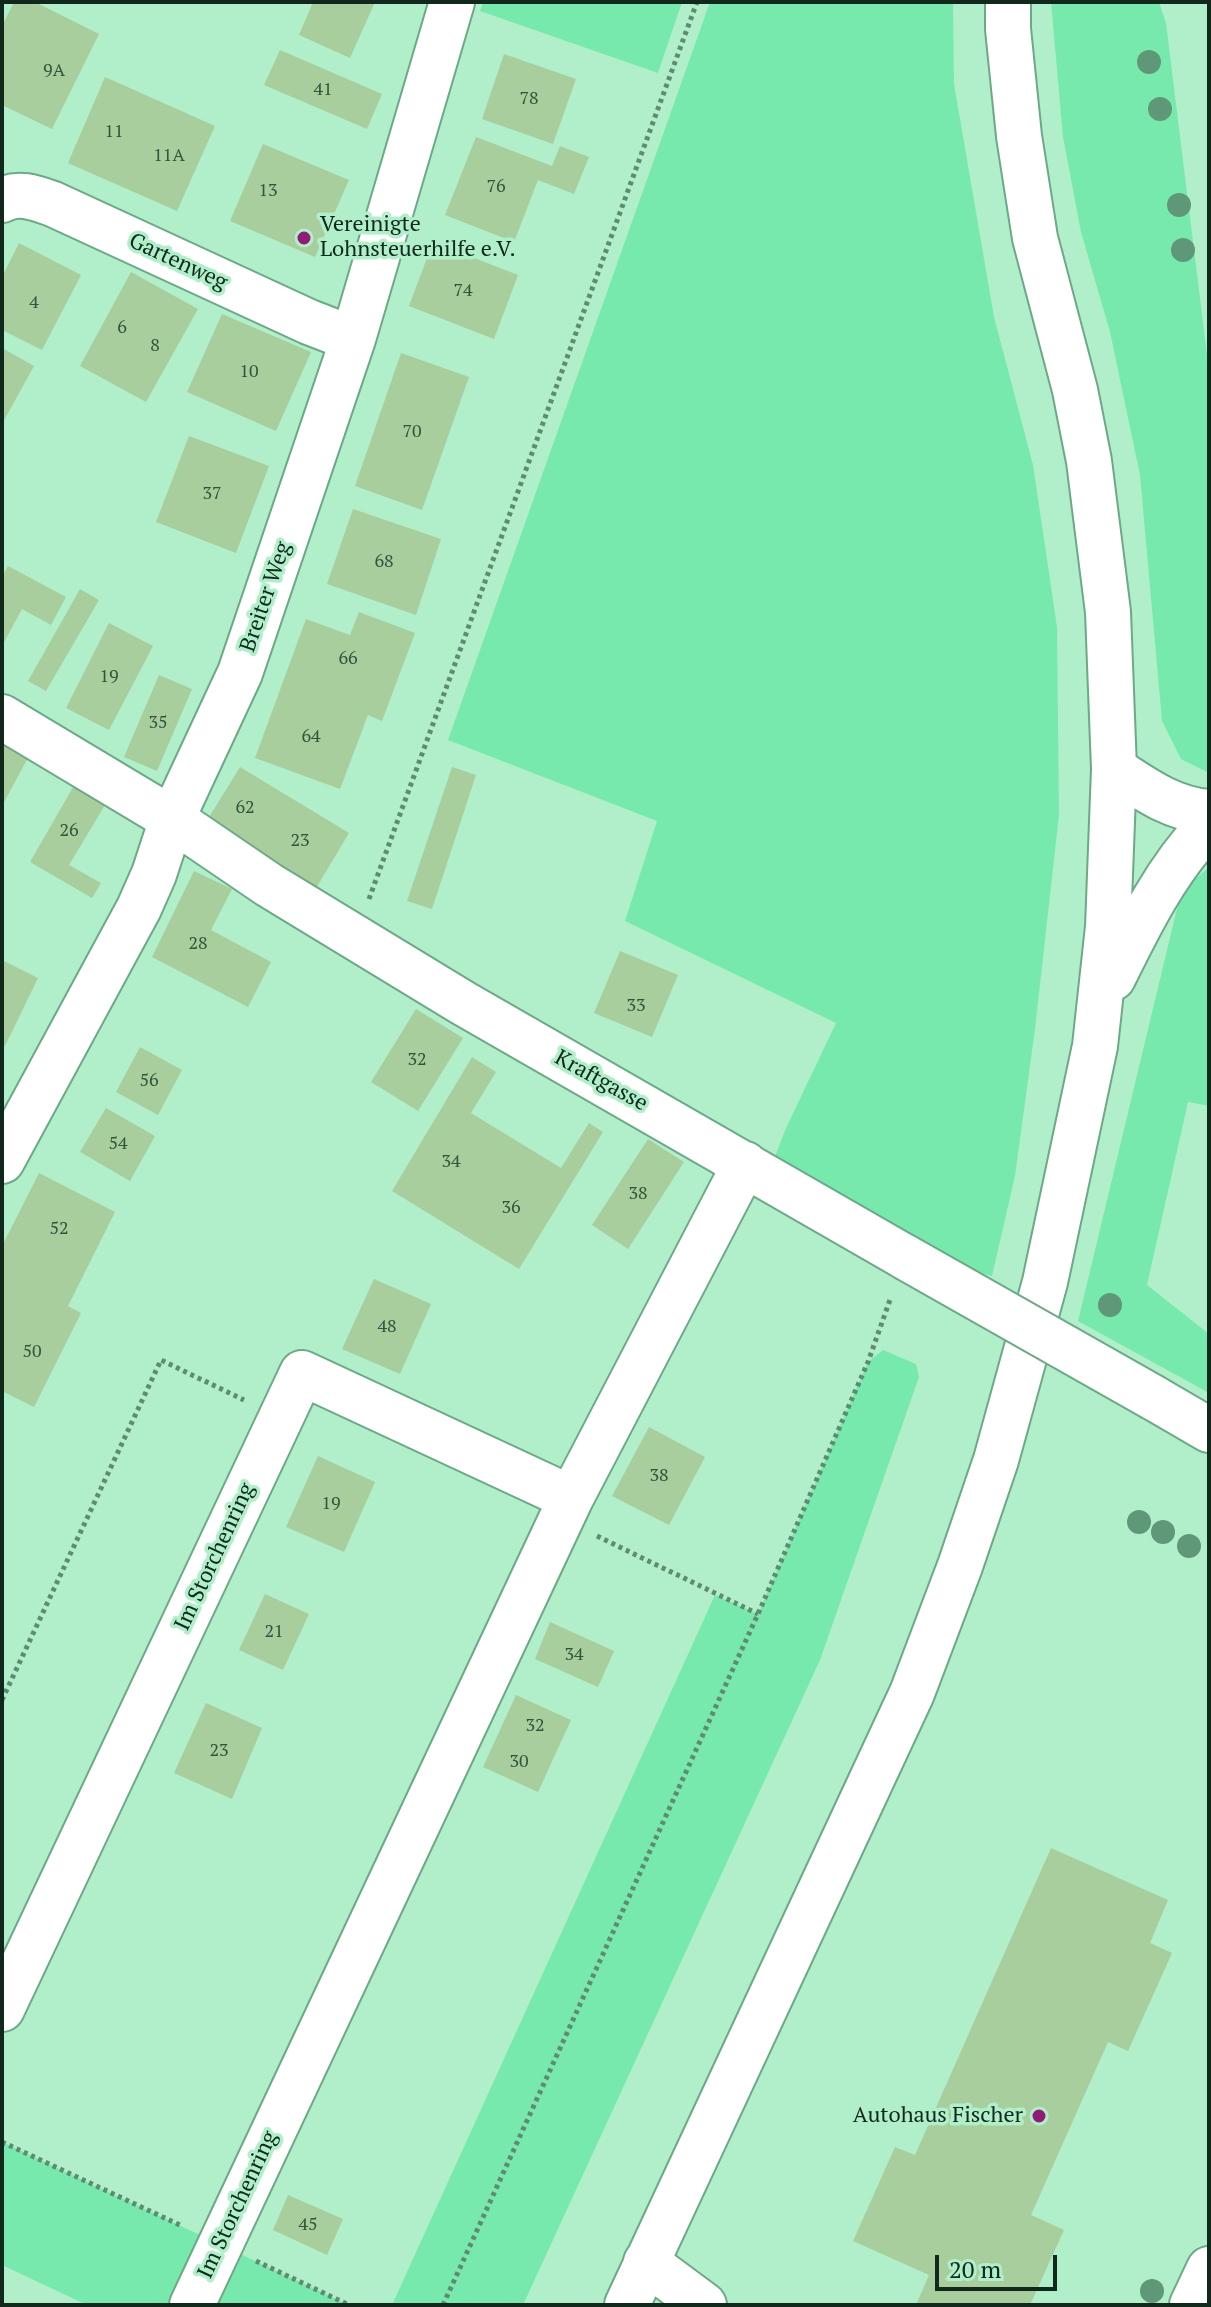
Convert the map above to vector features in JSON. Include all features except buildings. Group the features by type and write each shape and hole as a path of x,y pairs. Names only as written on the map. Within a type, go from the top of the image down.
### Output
{"street":[{"name":"Breiter Weg","path":"2,1161 122,941 154,874 172,819 240,673 353,339 452,2"},
{"path":"627,2305 912,1693 960,1566 996,1460 1045,1282 1103,998 1114,769 1108,612 1089,461 1075,390 1035,238 1019,136 1008,2"},
{"name":"Gartenweg","path":"4,195 35,197 53,204 309,322 353,339"},
{"name":"Kraftgasse","path":"2,717 172,819 269,885 463,1003 1209,1430"},
{"path":"1114,769 1168,802 1193,811 1209,812"},
{"path":"1103,998 1151,901 1185,850 1209,825"},
{"name":"Im Storchenring","path":"192,2305 566,1508 745,1164"},
{"name":"Im Storchenring","path":"2,2009 302,1373 566,1508"},
{"path":"646,2262 704,2305"}],"path":[{"path":"354,936 697,2"},
{"path":"443,2305 758,1614 868,1362 905,1257"},
{"path":"2,1700 161,1360 280,1418"},
{"path":"566,1508 758,1614"},
{"path":"2,2142 349,2305"}],"green space":[{"path":"483,2 682,2 658,73 480,11"},
{"path":"710,2 953,2 954,84 994,317 1033,465 1057,627 1059,815 1015,1176 992,1276 905,1257 767,1177 786,1128 836,1023 625,921 657,821 448,740"},
{"path":"1051,2 1159,2 1166,23 1209,371 1209,773 1181,759 1162,721 1140,475 1110,332 1081,232 1063,137"},
{"path":"1209,867 1209,1106 1188,1102 1147,1285 1209,1334 1209,1393 1078,1321 1179,900 1192,882"},
{"path":"883,1350 916,1364 919,1377 820,1660 523,2305 392,2305 715,1595 758,1614 868,1362"},
{"path":"2,2142 349,2305 87,2305 2,2265"}],"place":[{"name":"Vereinigte Lohnsteuerhilfe e.V.","path":"304,238"},
{"name":"Autohaus Fischer","path":"1039,2116"}]}
